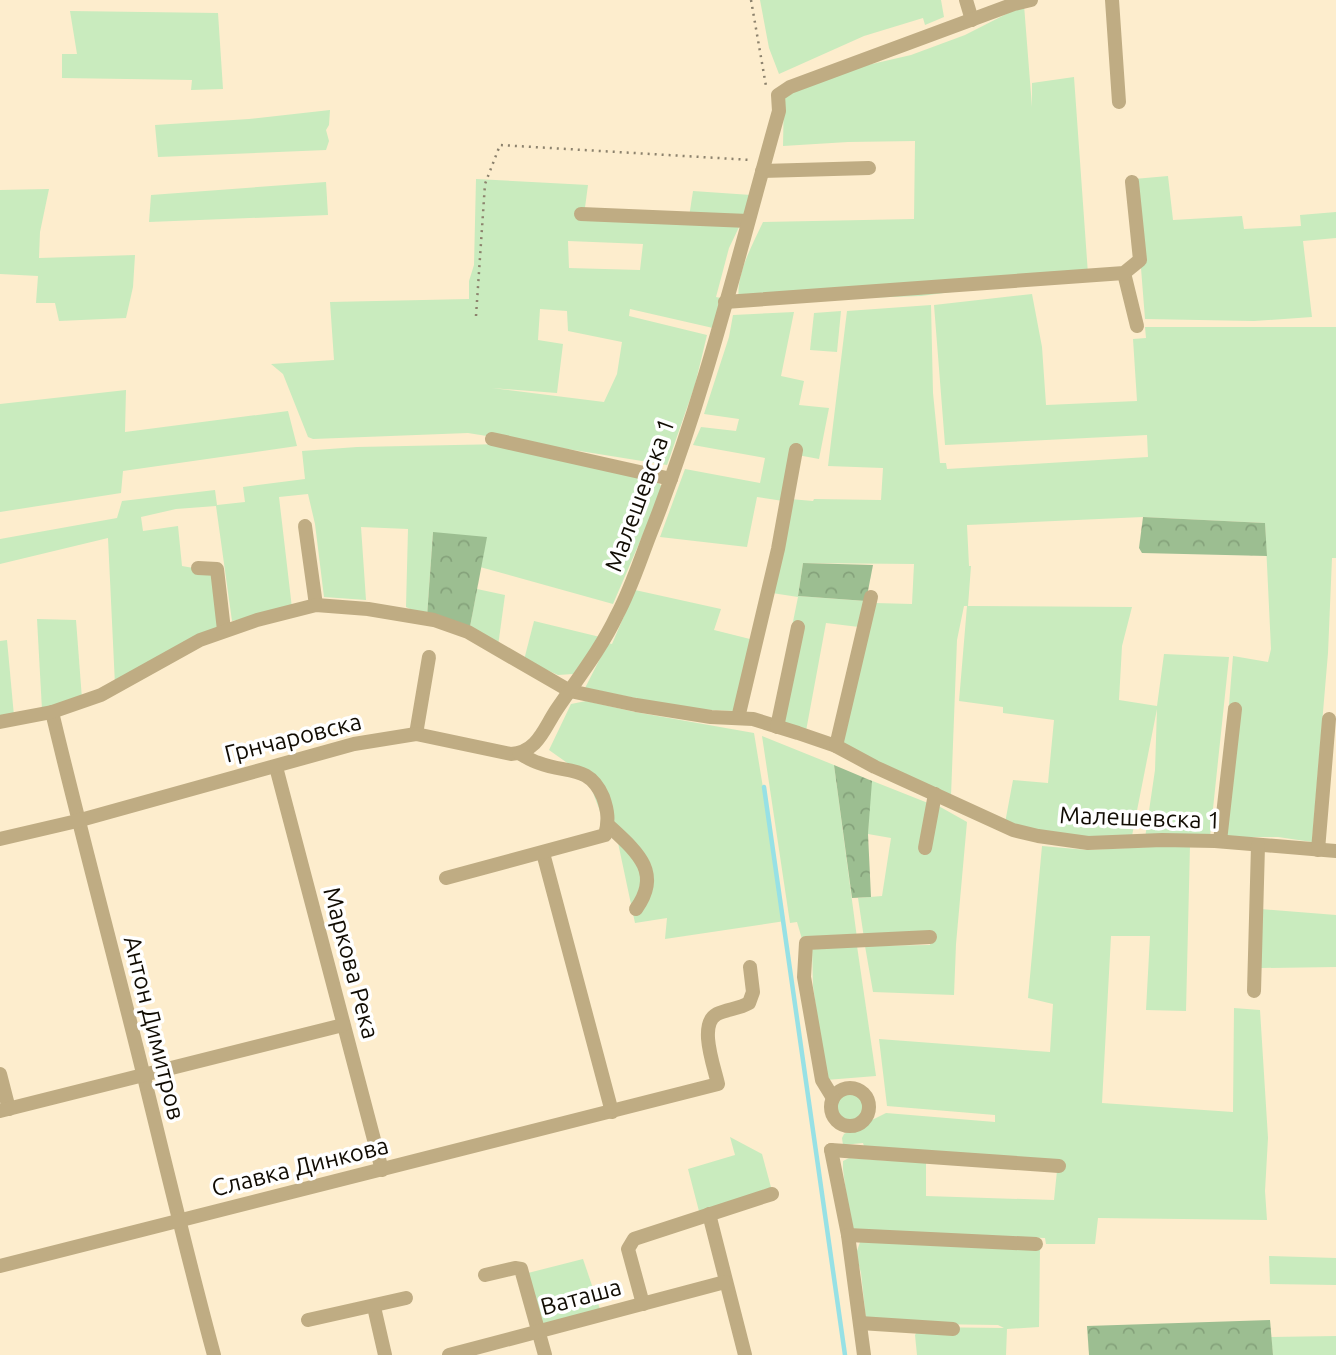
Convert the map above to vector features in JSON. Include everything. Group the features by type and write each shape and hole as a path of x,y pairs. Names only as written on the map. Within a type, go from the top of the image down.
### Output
{"street":[{"path":"966,0 972,20 1031,0"},
{"path":"1112,0 1119,102"},
{"name":"Малешевска 1","path":"570,691 620,610 696,409 779,111 778,95 790,87 972,20"},
{"path":"763,166 869,168"},
{"path":"725,302 1124,273 1140,260 1132,182"},
{"path":"581,214 748,221"},
{"path":"1124,273 1137,326"},
{"path":"492,439 671,479"},
{"path":"738,718 778,549 796,450"},
{"path":"305,526 316,605"},
{"path":"198,568 217,569 224,630"},
{"path":"836,746 871,597"},
{"name":"Малешевска 1","path":"0,722 52,712 102,695 182,649 224,630 316,605 369,609 434,620 468,632 570,691 711,717 752,719 836,746 875,767 1013,830 1088,843 1220,841 1336,851"},
{"path":"777,727 799,627"},
{"path":"416,734 429,657"},
{"path":"519,753 531,748 545,732 570,691"},
{"path":"1220,841 1235,709"},
{"name":"Антон Димитров","path":"52,712 178,1222 215,1355"},
{"path":"1318,850 1328,719"},
{"name":"Грнчаровска","path":"0,839 78,821 354,744 416,734 485,749 519,753 540,764 590,776 608,810 608,825"},
{"name":"Маркова Река","path":"276,767 383,1170"},
{"path":"925,848 935,793"},
{"path":"446,878 605,835 608,825 628,843 640,859 649,880 645,897 636,909"},
{"path":"1254,990 1258,846"},
{"path":"543,853 611,1112"},
{"path":"833,1098 822,1080 804,977 806,943 930,936"},
{"name":"Славка Динкова","path":"0,1266 718,1084 706,1029 709,1020 717,1014 749,1003 752,992 750,967"},
{"path":"0,1074 5,1110 343,1025"},
{"path":"854,1088 865,1095 868,1114 861,1124 842,1125 832,1116 830,1104 842,1089 854,1088"},
{"path":"842,1125 831,1150 848,1235 864,1355"},
{"path":"831,1150 1059,1166"},
{"path":"643,1304 628,1249 634,1239 772,1194"},
{"path":"709,1214 745,1355"},
{"path":"848,1235 1036,1244"},
{"path":"485,1275 521,1269 545,1355"},
{"name":"Ваташа","path":"449,1355 726,1282"},
{"path":"308,1320 405,1298"},
{"path":"374,1307 384,1355"},
{"path":"860,1324 953,1329"}],"path":[{"path":"751,0 764,82 779,111"},
{"path":"476,316 485,184 500,145 763,166"}],"green space":[{"path":"760,0 941,0 944,17 925,25 923,18 864,36 779,74 769,48"},
{"path":"1024,5 1032,107 1032,83 1074,77 1088,274 921,296 739,302 742,271 763,222 914,219 915,141 783,146 784,94 846,70 911,55 965,35"},
{"path":"70,11 218,13 223,89 191,90 192,80 62,78 62,54 77,54"},
{"path":"330,110 326,150 158,157 155,125"},
{"path":"1168,176 1173,220 1242,216 1244,229 1301,226 1300,215 1336,212 1336,238 1303,241 1312,317 1254,321 1145,319 1134,179"},
{"path":"476,179 588,185 584,215 740,225 729,248 716,297 721,298 713,328 630,309 629,316 707,335 695,385 667,465 468,433 313,439 308,437 283,374 271,364 334,360 330,302 469,299 469,281 474,265","holes":["568,241 643,244 640,270 569,268","540,309 567,311 568,331 622,342 617,374 604,402 492,388 557,393 563,344 538,340"]},
{"path":"326,182 328,215 149,222 151,195"},
{"path":"49,189 40,232 39,258 135,255 133,287 126,318 59,321 55,303 36,303 38,276 0,274 0,190"},
{"path":"693,191 751,195 743,217 689,217"},
{"path":"1032,294 1042,347 1046,405 1137,401 1133,339 1146,338 1145,327 1336,327 1336,558 1332,558 1328,653 1312,842 1278,837 1218,837 1233,656 1268,662 1271,649 1265,523 1143,517 967,525 971,566 968,606 1132,607 1122,646 1119,700 1157,706 1164,654 1229,657 1210,837 1145,838 1155,770 1157,709 1131,841 1044,834 1005,823 1013,780 1048,783 1054,720 1003,713 1003,707 959,701 967,606 964,606 957,640 951,796 839,745 875,603 912,604 914,564 803,563 798,596 865,601 859,627 826,623 806,731 780,722 783,671 798,597 772,593 790,499 881,500 883,468 828,466 847,311 931,305 933,393 940,463 946,463 947,469 1148,457 1147,435 945,445 934,305"},
{"path":"841,311 837,352 810,350 814,313"},
{"path":"794,312 781,376 804,381 799,405 829,408 819,459 792,454 783,501 757,497 747,547 660,537 685,469 760,483 765,458 693,445 701,427 736,431 739,419 704,414 729,337 733,315"},
{"path":"126,390 125,432 288,411 297,446 123,471 121,493 0,512 0,404"},
{"path":"504,444 655,479 663,488 613,604 480,567 433,532 427,617 406,607 408,529 361,527 366,600 324,597 315,524 308,494 279,497 292,608 232,621 216,506 176,509 141,517 143,531 178,526 182,566 216,572 224,627 115,685 108,538 0,564 0,539 117,518 122,501 215,490 217,505 245,502 243,487 305,479 302,451"},
{"path":"1143,517 1265,523 1267,556 1142,553 1139,548"},
{"path":"433,532 487,537 469,632 427,617"},
{"path":"803,563 873,565 866,601 798,596"},
{"path":"477,589 505,595 498,646 469,632"},
{"path":"635,590 721,609 714,630 750,639 735,711 690,709 585,688 608,643 612,644"},
{"path":"37,619 76,620 82,699 42,710"},
{"path":"534,621 600,637 573,674 558,675 524,660"},
{"path":"7,640 14,716 0,719 0,641"},
{"path":"586,701 754,733 785,921 665,939 667,918 635,923 617,838 606,827 587,777 549,750 571,704"},
{"path":"762,736 834,765 857,938 802,939 797,922 790,923"},
{"path":"834,765 872,781 868,834 871,897 852,898"},
{"path":"870,780 928,803 921,854 926,855 935,804 967,822 954,995 873,992 865,946 930,945 932,933 864,938 858,898 882,896 891,838 868,834"},
{"path":"1190,845 1186,1011 1146,1010 1150,936 1111,936 1102,1103 1233,1112 1234,1008 1260,1010 1268,1138 1265,1191 1267,1220 1098,1218 1095,1244 1046,1244 1045,1238 862,1232 850,1227 843,1169 843,1161 849,1158 891,1161 926,1159 926,1196 1054,1200 1058,1161 865,1149 863,1143 843,1145 844,1134 886,1113 995,1122 995,1115 887,1106 879,1039 1050,1052 1053,1004 1028,998 1042,846 1087,850"},
{"path":"1261,909 1336,915 1336,967 1261,968"},
{"path":"857,946 876,1076 826,1080 813,986 812,947"},
{"path":"851,1092 861,1096 865,1106 861,1116 851,1120 841,1116 837,1106 841,1096"},
{"path":"730,1137 762,1154 772,1191 700,1215 688,1169 735,1155"},
{"path":"860,1242 1040,1248 1039,1327 1007,1329 1006,1355 917,1355 915,1335 920,1327 1004,1328 998,1325 866,1320 856,1254"},
{"path":"1269,1256 1336,1258 1336,1285 1270,1284"},
{"path":"583,1259 602,1315 539,1332 524,1274"},
{"path":"1270,1320 1273,1355 1089,1355 1087,1326"},
{"path":"1336,1336 1336,1355 1273,1355 1271,1337"}],"waterway":[{"path":"764,787 845,1355"}]}
